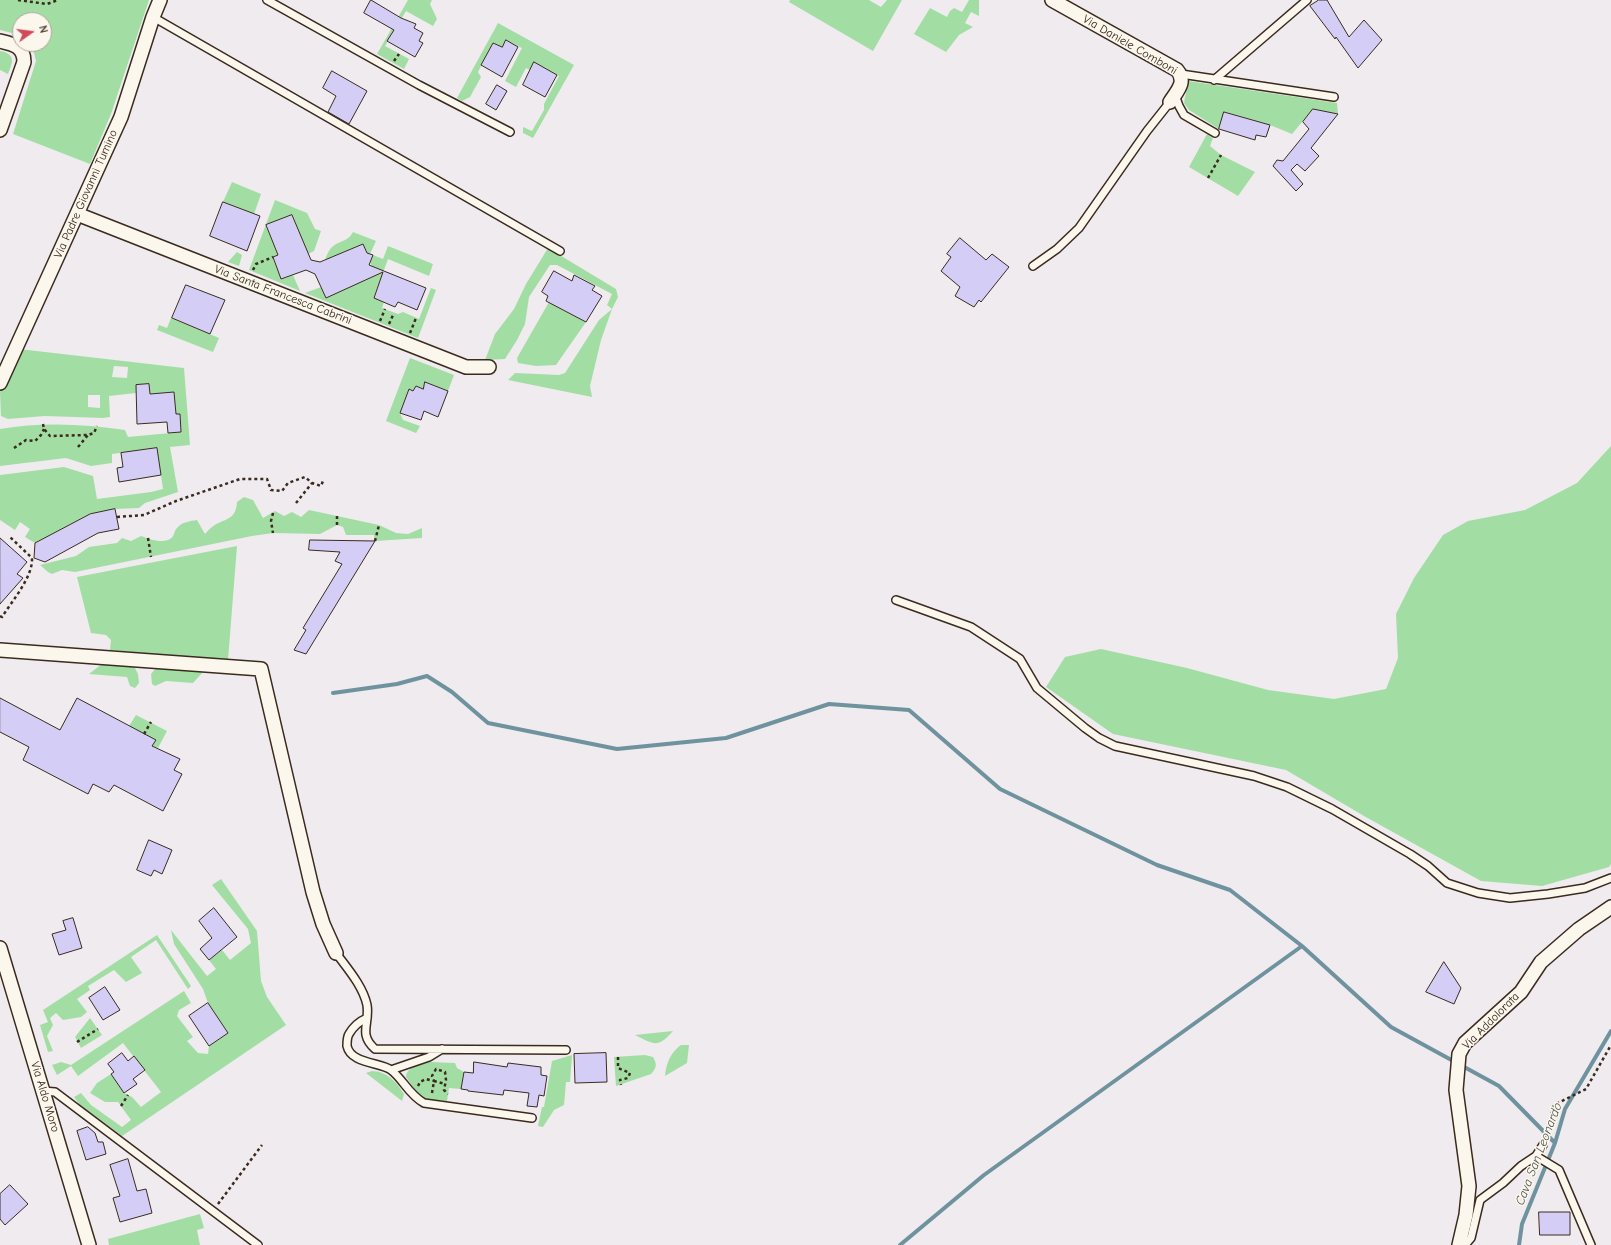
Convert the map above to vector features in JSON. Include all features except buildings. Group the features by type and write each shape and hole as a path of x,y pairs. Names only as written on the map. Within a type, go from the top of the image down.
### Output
{"street":[{"name":"Via Padre Giovanni Tumino","path":"0,383 121,117 153,17 160,0"},
{"name":"Via Daniele Comboni","path":"1052,0 1177,70 1181,74 1181,86 1173,98"},
{"path":"0,41 14,44 22,52 24,62 0,130"},
{"name":"Via Santa Francesca Cabrini","path":"77,214 466,367 489,367"},
{"path":"0,650 261,669 313,892 323,924 336,953"},
{"name":"Via Addolorata","path":"1459,1245 1466,1215 1469,1186 1456,1090 1456,1070 1459,1054 1465,1043 1521,992 1541,962 1579,929 1611,907"},
{"name":"Via Aldo Moro","path":"0,948 89,1245"}],"lane":[{"path":"267,0 419,85 510,132"},
{"path":"1214,80 1307,0"},
{"path":"153,17 560,251"},
{"path":"1181,74 1334,97"},
{"path":"1033,266 1057,249 1079,228 1147,131 1173,98 1184,115 1215,133"},
{"path":"896,600 971,627 1020,659 1037,688 1099,738 1115,746 1254,776 1287,787 1332,809 1410,854 1428,866 1447,883 1478,893 1510,898 1585,888 1611,878"},
{"path":"336,953 359,987 366,1004 367,1018 365,1034 368,1043 375,1049 566,1050"},
{"path":"367,1018 361,1020 348,1035 348,1050 354,1056 391,1070 417,1100 424,1103 532,1118"},
{"path":"391,1070 429,1057 442,1049"},
{"path":"43,1091 55,1092 258,1245"},
{"path":"1465,1245 1471,1238 1480,1200 1503,1183 1521,1166 1536,1156 1543,1145"},
{"path":"1536,1156 1559,1170 1591,1245"}],"path":[{"path":"18,0 47,4 58,0"},
{"path":"1208,178 1221,155"},
{"path":"252,272 256,264 273,257"},
{"path":"379,323 385,309"},
{"path":"389,327 394,313"},
{"path":"409,335 416,318"},
{"path":"43,424 44,429 50,436 88,435 94,433 97,426"},
{"path":"14,448 26,440 35,441 44,429"},
{"path":"78,447 88,435"},
{"path":"117,516 144,515 176,501 240,478 267,479 271,490 282,491 288,484 305,477 312,483 321,486 323,482"},
{"path":"296,503 312,483"},
{"path":"272,513 271,521 273,533"},
{"path":"337,516 337,525"},
{"path":"374,541 379,525"},
{"path":"0,616 2,617 29,575 33,563 32,558 10,537"},
{"path":"148,538 151,557"},
{"path":"144,734 150,722"},
{"path":"78,1042 98,1029"},
{"path":"1543,1145 1554,1105 1586,1089 1611,1045"},
{"path":"618,1057 618,1068 630,1073 628,1078 620,1080 621,1085"},
{"path":"432,1093 434,1081 432,1076 436,1070 445,1072 446,1084 444,1090 448,1094"},
{"path":"419,1090 418,1086 420,1082 426,1079 446,1084"},
{"path":"426,1094 432,1093 440,1096"},
{"path":"121,1106 128,1095"},
{"path":"213,1211 262,1145"}],"green space":[{"path":"0,0 149,0 111,114 90,164 13,134 36,61 34,52 52,52 52,12 12,12 12,33 0,30"},
{"path":"408,0 432,0 430,4 437,19 433,26 406,11 385,46 409,59 404,69 377,54"},
{"path":"790,0 869,0 881,7 887,0 902,0 873,51 789,2"},
{"path":"969,0 979,0 979,16 971,12 965,23 973,27 959,35 946,52 914,34 930,8 947,17 950,11 954,8 962,12"},
{"path":"498,23 574,65 533,138 523,133 523,127 532,131 544,110 544,104 559,76 535,63 530,70 526,68 516,87 505,81 522,48 506,41 502,47 493,43 478,72 481,77 470,97 462,101 457,98"},
{"path":"0,51 11,56 12,62 8,74 0,70"},
{"path":"1188,81 1337,103 1338,114 1313,109 1292,134 1270,125 1225,112 1219,129 1189,110 1184,103"},
{"path":"1207,134 1213,138 1210,146 1221,155 1255,172 1238,196 1189,167"},
{"path":"232,182 261,194 254,214 223,202"},
{"path":"275,200 307,213 315,229 321,231 314,251 308,254 292,215 266,225 278,255 273,257 281,279 293,275 300,291 249,270"},
{"path":"353,232 376,241 370,254 367,253 363,244 325,260 328,253 335,245 350,237"},
{"path":"388,246 433,264 429,276 388,259 374,297 384,302 382,308 398,314 403,312 419,319 431,288 436,290 418,338 305,293 321,287 326,298 362,281 374,271 370,262 373,255 383,259"},
{"path":"548,248 616,289 618,297 612,309 607,305 612,294 557,265 550,265 529,297 525,324 505,359 485,360 495,334 514,309 526,284"},
{"path":"237,252 242,255 239,266 228,262"},
{"path":"549,302 586,322 556,365 536,366 518,363 517,358"},
{"path":"612,309 601,340 590,386 592,397 508,380 515,373 559,375 565,373 599,320"},
{"path":"171,318 219,338 213,352 157,330 159,325 167,328"},
{"path":"19,349 184,368 190,445 170,447 178,492 145,503 139,508 115,509 90,514 35,543 25,537 30,529 20,522 15,530 0,520 0,475 64,467 93,476 97,499 151,492 163,489 157,448 112,454 112,463 91,466 66,458 0,466 0,429 31,425 94,426 125,430 128,437 181,432 180,414 176,414 174,392 150,394 149,384 136,385 136,393 109,396 110,417 103,418 45,416 8,419 1,416 0,392","holes":["114,366 128,367 127,378 112,377","88,395 100,395 100,408 88,407"]},
{"path":"410,358 454,375 448,391 426,382 423,389 416,386 413,391 409,389 400,413 403,420 420,426 416,433 386,421"},
{"path":"1611,446 1611,864 1609,867 1542,886 1481,881 1364,816 1286,770 1113,734 1046,687 1065,657 1101,649 1187,668 1268,690 1334,699 1386,689 1398,658 1396,614 1414,578 1443,535 1468,521 1525,510 1577,483"},
{"path":"244,497 253,500 263,518 275,511 284,516 292,512 301,517 309,510 379,525 396,533 408,534 422,528 422,538 375,541 374,535 346,535 343,527 337,525 320,534 273,533 252,536 75,572 62,570 52,574 40,565 76,556 89,547 117,543 122,538 131,541 141,536 158,541 165,541 172,538 179,526 184,523 197,520 205,534 216,524 232,516 237,502"},
{"path":"237,546 228,660 110,650 111,640 106,635 91,633 77,577"},
{"path":"102,664 134,666 138,674 139,683 135,688 130,686 127,677 89,674"},
{"path":"156,668 203,672 193,683 166,681 155,686 152,684 151,674"},
{"path":"136,715 167,731 158,748 152,746 129,726"},
{"path":"221,879 257,931 261,981 267,997 286,1025 122,1136 80,1105 74,1097 81,1093 91,1105 122,1127 131,1120 118,1102 105,1102 90,1093 97,1083 111,1074 124,1093 132,1097 141,1107 161,1092 123,1043 78,1076 71,1066 57,1075 52,1065 61,1062 71,1065 184,991 191,1003 179,1010 177,1016 193,1037 187,1041 198,1053 208,1054 209,1046 228,1033 208,1003 203,989 174,944 171,930 207,976 216,969 209,960 222,950 230,960 251,943 248,929 212,885"},
{"path":"157,935 191,986 188,989 156,940 131,957 142,973 126,982 114,970 88,986 90,990 77,999 87,1012 81,1017 63,1020 56,1013 50,1018 53,1025 47,1036 53,1051 48,1052 40,1025 48,1022 43,1010"},
{"path":"90,1018 102,1035 81,1048 75,1037"},
{"path":"673,1031 664,1040 656,1043 652,1043 635,1035"},
{"path":"681,1045 689,1045 687,1063 665,1076 670,1058 674,1051"},
{"path":"572,1055 570,1082 566,1082 564,1105 554,1110 543,1127 538,1126 542,1107 544,1107 552,1061"},
{"path":"645,1055 653,1057 655,1062 656,1066 651,1074 616,1086 614,1057"},
{"path":"430,1062 455,1063 457,1068 464,1072 461,1089 449,1088 447,1101 431,1100 422,1096 415,1090 406,1077 411,1068"},
{"path":"377,1071 386,1075 398,1085 404,1094 402,1101 366,1073"},
{"path":"200,1214 204,1228 197,1230 200,1245 109,1245 108,1239"}],"waterway":[{"path":"333,693 397,684 427,676 452,692 488,723 617,749 726,738 829,704 909,710 1000,789 1157,865 1230,890 1302,946 1391,1027 1499,1086 1555,1143"},
{"path":"900,1245 984,1175 1302,946"},
{"name":"Cava San Leonardo","path":"1519,1245 1522,1224 1555,1143 1565,1109 1611,1031"}]}
